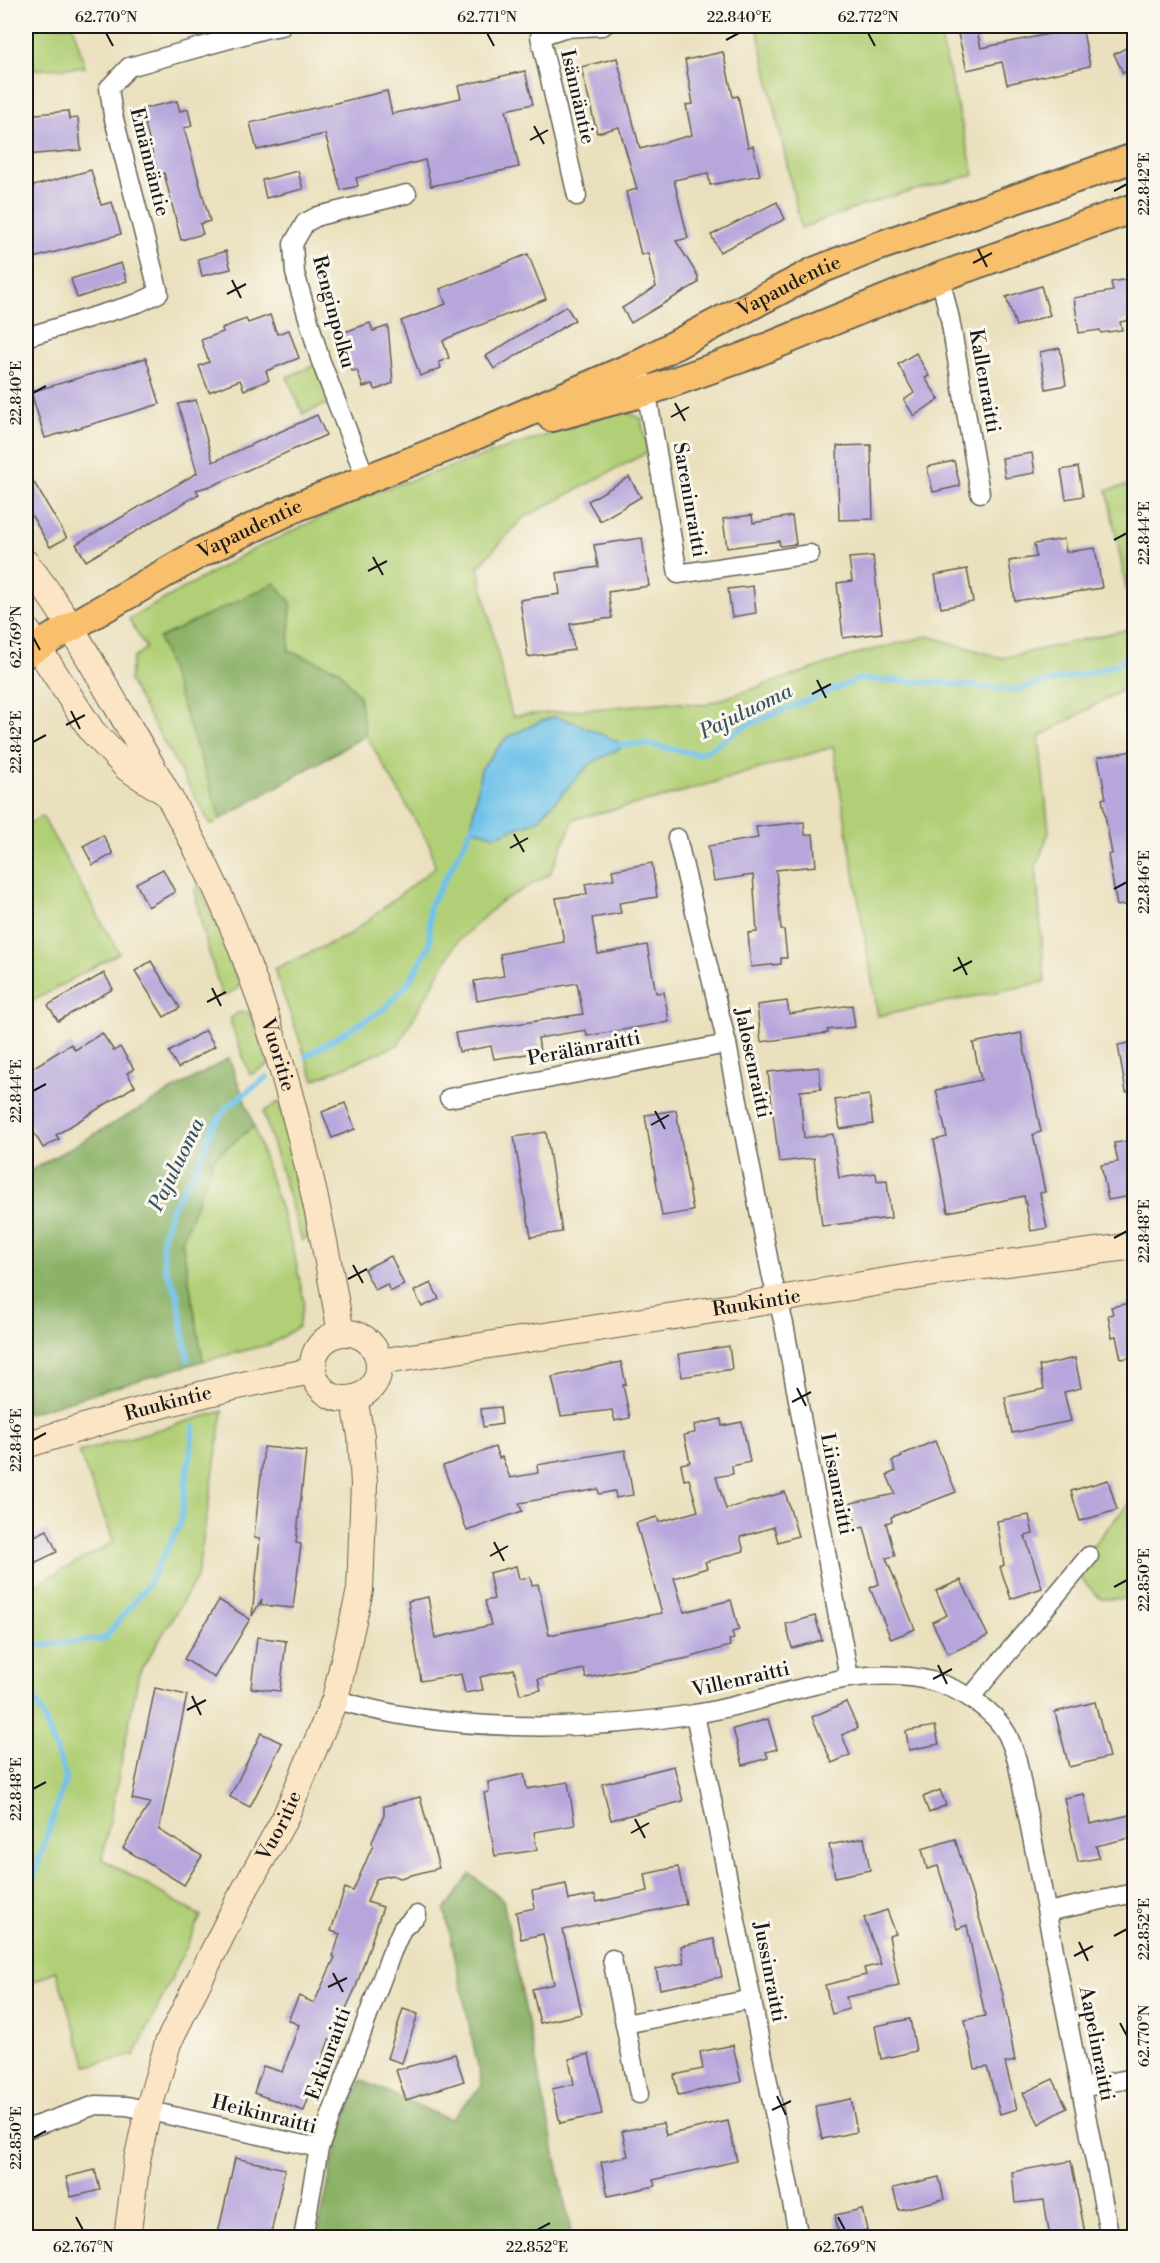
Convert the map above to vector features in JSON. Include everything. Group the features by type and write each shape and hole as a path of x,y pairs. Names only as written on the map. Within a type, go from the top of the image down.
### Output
{"main road":[{"name":"Vapaudentie","path":"43,639 200,553 294,508 455,444 639,364 816,271 1134,158"},
{"name":"Vapaudentie","path":"455,444 648,391 744,357 940,277 1134,208"}],"street":[{"name":"Emännäntie","path":"26,337 138,303 159,293 113,115 109,88 129,67 282,26"},
{"name":"Isännäntie","path":"578,196 540,36 564,28 603,26"},
{"name":"Renginpolku","path":"366,479 320,359 295,273 293,244 305,223 318,216 407,194"},
{"name":"Kallenraitti","path":"940,277 950,319 981,493"},
{"name":"Sareninraitti","path":"639,364 648,391 678,574 810,554"},
{"path":"26,563 44,584 43,639"},
{"name":"Vuoritie","path":"43,639 92,731 127,768 165,793"},
{"name":"Vuoritie","path":"43,639 136,738 176,810 245,956 278,1054 300,1132 321,1224 341,1333"},
{"name":"Jalosenraitti","path":"677,838 727,1044 777,1299"},
{"name":"Perälänraitti","path":"450,1098 727,1044"},
{"name":"Ruukintie","path":"379,1362 939,1272 1134,1246"},
{"name":"Liisanraitti","path":"777,1299 784,1324 849,1677"},
{"path":"341,1333 352,1333 370,1343 379,1362 379,1372 370,1389 354,1398 343,1399 332,1396 316,1381 313,1371 313,1360 323,1342 341,1333"},
{"name":"Ruukintie","path":"26,1445 100,1421 278,1377 313,1371"},
{"name":"Vuoritie","path":"127,2238 137,2160 148,2111 168,2043 238,1900 284,1820 335,1699 360,1590 364,1484 361,1436 354,1398"},
{"path":"970,1698 1089,1556"},
{"name":"Villenraitti","path":"335,1699 357,1706 424,1719 515,1726 605,1724 695,1714 849,1677 902,1676 936,1682 970,1698"},
{"name":"Aapelinraitti","path":"970,1698 990,1713 1007,1734 1017,1760 1110,2238"},
{"name":"Jussinraitti","path":"695,1714 799,2238"},
{"path":"1047,1912 1134,1893"},
{"name":"Erkinraitti","path":"319,2148 391,1954 402,1929 417,1915"},
{"path":"612,1959 639,2094"},
{"path":"625,2024 752,1999"},
{"path":"1081,2088 1134,2078"},
{"name":"Heikinraitti","path":"26,2129 96,2105 127,2106 319,2148 303,2238"}],"green space":[{"path":"26,26 73,26 85,67 26,70"},
{"path":"769,26 938,26 974,175 881,199 801,228 757,28"},
{"path":"315,365 331,402 303,414 287,377"},
{"path":"622,410 641,418 648,452 523,518 478,567 512,716 670,702 704,705 860,653 928,636 1002,658 1134,628 1134,683 1039,737 1049,832 1036,867 1045,982 878,1016 833,747 662,798 574,819 550,874 500,902 457,942 398,1045 314,1080 274,969 349,935 435,867 430,846 366,735 211,825 129,681 133,659 146,648 129,619 250,551 375,492","holes":["554,717 573,722 625,745 593,762 579,775 471,828 481,769 506,738"]},
{"path":"1134,484 1134,627 1107,490"},
{"path":"275,583 291,602 289,651 339,670 359,696 366,735 221,819 159,638"},
{"path":"42,816 119,953 26,1005 26,826"},
{"path":"198,884 219,930 239,983 238,988 225,996 221,994 202,928 195,890"},
{"path":"237,1013 250,1014 269,1065 250,1075 231,1024 231,1018"},
{"path":"229,1058 254,1126 214,1158 182,1241 203,1361 26,1414 26,1173"},
{"path":"279,1102 297,1171 308,1237 302,1241 263,1112"},
{"path":"254,1126 294,1252 304,1302 298,1327 271,1344 203,1361 182,1241 214,1158"},
{"path":"223,1411 197,1578 139,1673 102,1859 201,1916 135,2055 87,2066 56,1971 26,1985 26,1590 114,1542 79,1452"},
{"path":"1134,1497 1134,1599 1101,1599 1072,1570"},
{"path":"470,1874 503,1900 572,2237 317,2237 336,2147 361,2080 450,2120 482,2086 445,1910"}],"water":[{"path":"554,717 573,722 626,745 593,762 537,821 495,836 471,828 481,769 506,738"}],"building":[{"path":"956,26 976,26 981,48 1082,27 1090,66 1007,84 1002,62 967,70"},
{"path":"1134,44 1134,67 1123,73 1114,54"},
{"path":"723,52 733,97 738,96 748,147 753,146 760,175 710,185 708,173 674,180 688,238 676,241 698,276 698,283 631,323 622,308 656,287 648,253 641,255 626,192 637,189 619,127 597,133 581,67 617,58 640,149 692,135 686,105 693,104 685,60"},
{"path":"525,71 533,104 506,110 519,167 431,186 425,160 356,178 358,186 341,190 325,134 257,150 250,123 387,91 392,114 461,98 458,86"},
{"path":"177,101 180,111 188,109 192,126 184,128 210,221 200,224 203,234 181,240 164,173 158,174 141,109"},
{"path":"68,111 69,119 78,118 81,150 26,155 26,115"},
{"path":"91,170 101,205 112,202 121,234 26,260 26,188"},
{"path":"298,171 303,189 266,198 262,180"},
{"path":"777,202 785,219 720,252 711,235"},
{"path":"226,251 231,269 202,276 198,259"},
{"path":"528,254 546,299 443,341 449,358 439,362 441,368 420,376 401,321 446,304 440,289"},
{"path":"121,263 127,281 77,298 71,279"},
{"path":"1134,278 1134,319 1120,322 1122,330 1079,333 1074,298 1113,291 1111,282"},
{"path":"1041,286 1050,315 1016,326 1006,297"},
{"path":"566,306 575,320 494,369 486,356"},
{"path":"270,315 277,334 289,330 299,358 266,371 269,380 244,390 240,380 209,392 199,366 209,362 201,340 223,332 222,328 246,319 248,323"},
{"path":"370,323 373,331 388,326 393,383 376,390 372,384 363,387 357,370 352,371 339,334"},
{"path":"1060,348 1066,385 1046,389 1040,352"},
{"path":"916,353 929,376 925,378 939,399 914,416 904,400 914,393 898,364"},
{"path":"146,358 160,404 45,438 31,392"},
{"path":"196,400 213,462 317,415 326,435 214,485 196,490 199,494 86,561 76,544 197,473 178,404"},
{"path":"871,445 873,519 839,520 837,446"},
{"path":"1032,453 1035,473 1005,478 1002,458"},
{"path":"954,461 960,486 933,492 927,467"},
{"path":"1078,467 1083,496 1066,499 1061,470"},
{"path":"26,469 67,538 50,547 26,506"},
{"path":"629,477 641,497 600,521 588,501"},
{"path":"752,515 753,523 792,516 796,544 780,546 779,541 727,548 723,519"},
{"path":"642,538 649,586 608,592 612,618 570,624 574,650 528,657 520,600 560,594 557,573 598,567 594,545"},
{"path":"1064,539 1066,552 1095,548 1102,588 1015,601 1009,561 1036,557 1034,544"},
{"path":"873,556 882,633 843,638 837,583 852,581 849,558"},
{"path":"967,569 973,602 941,608 935,575"},
{"path":"753,586 756,613 732,617 728,589"},
{"path":"1132,751 1134,766 1134,903 1117,906 1108,855 1112,854 1102,799 1106,798 1098,757"},
{"path":"804,822 805,835 813,834 816,866 776,870 781,930 784,930 787,958 781,958 781,964 751,967 748,933 757,932 753,875 714,881 708,846 758,838 756,827"},
{"path":"103,835 113,854 93,865 83,846"},
{"path":"652,863 657,897 619,903 621,913 592,918 598,954 647,945 656,993 664,992 669,1022 587,1036 586,1030 538,1038 540,1052 494,1059 491,1046 459,1052 455,1033 583,1014 577,983 477,1001 474,981 504,976 500,954 564,942 556,898 587,894 585,884 614,879 612,870"},
{"path":"163,869 175,892 148,907 136,883"},
{"path":"151,961 180,1008 164,1017 135,971"},
{"path":"104,973 113,989 58,1021 48,1005"},
{"path":"787,1001 789,1014 852,1005 855,1027 761,1042 757,1005"},
{"path":"205,1030 215,1046 178,1068 169,1052"},
{"path":"102,1033 114,1051 120,1047 134,1069 127,1073 135,1086 56,1135 59,1139 43,1148 26,1119 26,1072 71,1044 75,1050"},
{"path":"1021,1033 1041,1132 1033,1134 1045,1192 1040,1193 1047,1228 1031,1231 1024,1196 948,1212 934,1140 947,1137 936,1090 981,1080 973,1043"},
{"path":"1134,1042 1134,1092 1126,1092 1118,1045"},
{"path":"819,1067 821,1089 800,1091 804,1138 833,1134 839,1178 876,1173 877,1181 887,1180 891,1218 822,1226 814,1158 779,1162 768,1072"},
{"path":"869,1095 873,1124 840,1129 835,1100"},
{"path":"345,1103 355,1129 332,1138 322,1112"},
{"path":"676,1110 693,1211 662,1216 645,1115"},
{"path":"546,1132 562,1232 531,1237 514,1137"},
{"path":"1134,1140 1132,1196 1108,1200 1101,1165 1118,1162 1114,1143"},
{"path":"391,1256 404,1285 390,1292 387,1284 375,1290 364,1269"},
{"path":"431,1283 439,1299 422,1307 414,1291"},
{"path":"1134,1302 1134,1357 1121,1359 1116,1336 1112,1337 1108,1315 1113,1314 1111,1307"},
{"path":"729,1346 732,1369 682,1377 678,1354"},
{"path":"1075,1358 1081,1388 1064,1392 1071,1421 1012,1433 1005,1397 1044,1389 1039,1366"},
{"path":"621,1362 630,1418 615,1421 612,1410 561,1416 552,1377"},
{"path":"500,1407 502,1424 483,1427 481,1409"},
{"path":"721,1419 722,1426 742,1422 750,1462 732,1466 733,1474 716,1477 726,1509 785,1492 798,1536 778,1542 774,1527 740,1537 744,1551 705,1562 707,1568 674,1578 684,1612 731,1600 739,1630 732,1632 734,1639 729,1640 730,1646 688,1658 586,1678 584,1669 538,1679 541,1690 520,1694 514,1669 480,1677 483,1690 465,1693 461,1674 421,1681 408,1601 428,1597 435,1638 491,1625 485,1601 494,1599 489,1573 516,1566 519,1579 530,1577 532,1585 538,1584 549,1635 662,1613 636,1523 657,1517 659,1522 698,1511 689,1479 684,1480 681,1464 690,1462 684,1435 695,1433 694,1425"},
{"path":"935,1441 956,1492 891,1517 892,1521 886,1523 895,1556 886,1558 915,1629 891,1639 870,1588 879,1584 864,1527 857,1529 851,1503 895,1494 887,1475 896,1471 892,1461"},
{"path":"264,1447 306,1451 296,1543 301,1544 293,1608 261,1605 262,1599 252,1616 260,1539 254,1538"},
{"path":"495,1447 499,1458 502,1457 510,1478 538,1473 537,1465 625,1450 633,1495 616,1498 615,1491 599,1494 598,1489 519,1503 522,1511 467,1531 443,1466"},
{"path":"1108,1480 1117,1510 1080,1521 1071,1491"},
{"path":"1029,1515 1033,1534 1025,1536 1042,1588 1011,1599 1000,1567 1004,1565 997,1521"},
{"path":"47,1530 57,1552 26,1567 26,1540"},
{"path":"961,1580 988,1636 948,1654 932,1622 947,1615 936,1591"},
{"path":"219,1600 250,1619 215,1678 184,1659"},
{"path":"815,1616 822,1640 792,1648 786,1624"},
{"path":"257,1637 286,1641 280,1691 251,1688"},
{"path":"155,1688 187,1695 159,1830 202,1856 184,1885 123,1848 150,1803 132,1799"},
{"path":"846,1702 858,1728 842,1735 850,1755 832,1763 812,1717"},
{"path":"1095,1702 1109,1757 1069,1767 1055,1712"},
{"path":"768,1719 777,1749 766,1752 768,1758 743,1765 733,1729"},
{"path":"935,1726 939,1744 909,1750 906,1731"},
{"path":"261,1733 282,1743 250,1807 230,1797"},
{"path":"674,1766 683,1801 611,1820 602,1784"},
{"path":"524,1774 527,1789 568,1782 575,1825 534,1832 537,1850 495,1856 484,1793 489,1792 488,1782"},
{"path":"940,1790 946,1805 929,1813 923,1797"},
{"path":"1084,1794 1090,1824 1134,1814 1134,1837 1096,1846 1099,1858 1078,1862 1064,1798"},
{"path":"420,1797 439,1868 400,1878 392,1875 376,1879 367,1902 383,1907 356,1987 331,2041 329,2040 304,2111 254,2093 263,2066 282,2072 299,2025 288,2020 299,1996 314,2003 335,1957 333,1956 340,1934 331,1931 345,1888 353,1891 373,1845 372,1842 384,1815 384,1806"},
{"path":"864,1838 870,1870 835,1877 829,1845"},
{"path":"955,1839 1003,1995 1015,2061 1005,2063 1017,2109 1000,2114 987,2067 975,2069 965,2020 985,2016 967,1925 957,1929 938,1866 927,1869 922,1849"},
{"path":"678,1867 686,1904 563,1930 582,2014 540,2023 532,1989 554,1984 543,1934 521,1939 516,1912 535,1908 532,1891 566,1884 569,1900 595,1895 597,1902 648,1891 645,1874"},
{"path":"887,1910 896,1934 889,1936 899,1986 846,1997 849,2009 832,2014 825,1985 866,1975 864,1968 881,1964 864,1918"},
{"path":"714,1939 722,1977 660,1989 656,1969 684,1963 681,1946"},
{"path":"403,2009 418,2014 402,2063 387,2058"},
{"path":"910,2019 916,2051 881,2059 875,2026"},
{"path":"733,2045 741,2082 678,2095 674,2075 703,2069 700,2052"},
{"path":"455,2054 464,2081 406,2100 396,2070"},
{"path":"589,2054 602,2114 560,2123 552,2089 574,2084 569,2059"},
{"path":"1053,2079 1067,2108 1039,2124 1023,2093"},
{"path":"851,2099 857,2132 822,2139 815,2106"},
{"path":"728,2121 737,2161 653,2180 655,2186 608,2196 601,2162 628,2156 622,2131 663,2123 666,2135"},
{"path":"235,2158 285,2169 270,2238 217,2238"},
{"path":"1071,2161 1086,2238 1050,2238 1044,2200 1015,2203 1012,2172"},
{"path":"95,2170 100,2190 71,2197 66,2177"},
{"path":"939,2177 944,2199 899,2210 893,2188"},
{"path":"862,2209 867,2230 839,2236 835,2215"}],"waterway":[{"name":"Pajuluoma","path":"621,745 645,744 697,754 710,749 745,726 859,679 943,683 1014,690 1093,672 1121,663 1134,646"},
{"name":"Pajuluoma","path":"306,1056 384,1009 409,982 430,944 429,907 475,822"},
{"name":"Pajuluoma","path":"188,1359 177,1293 165,1268 162,1240 171,1209 199,1163 212,1128 227,1107 267,1077"},
{"name":"Pajuluoma","path":"26,1896 66,1777 43,1715 27,1686 33,1646 104,1639 147,1586 180,1525 194,1426"}]}
